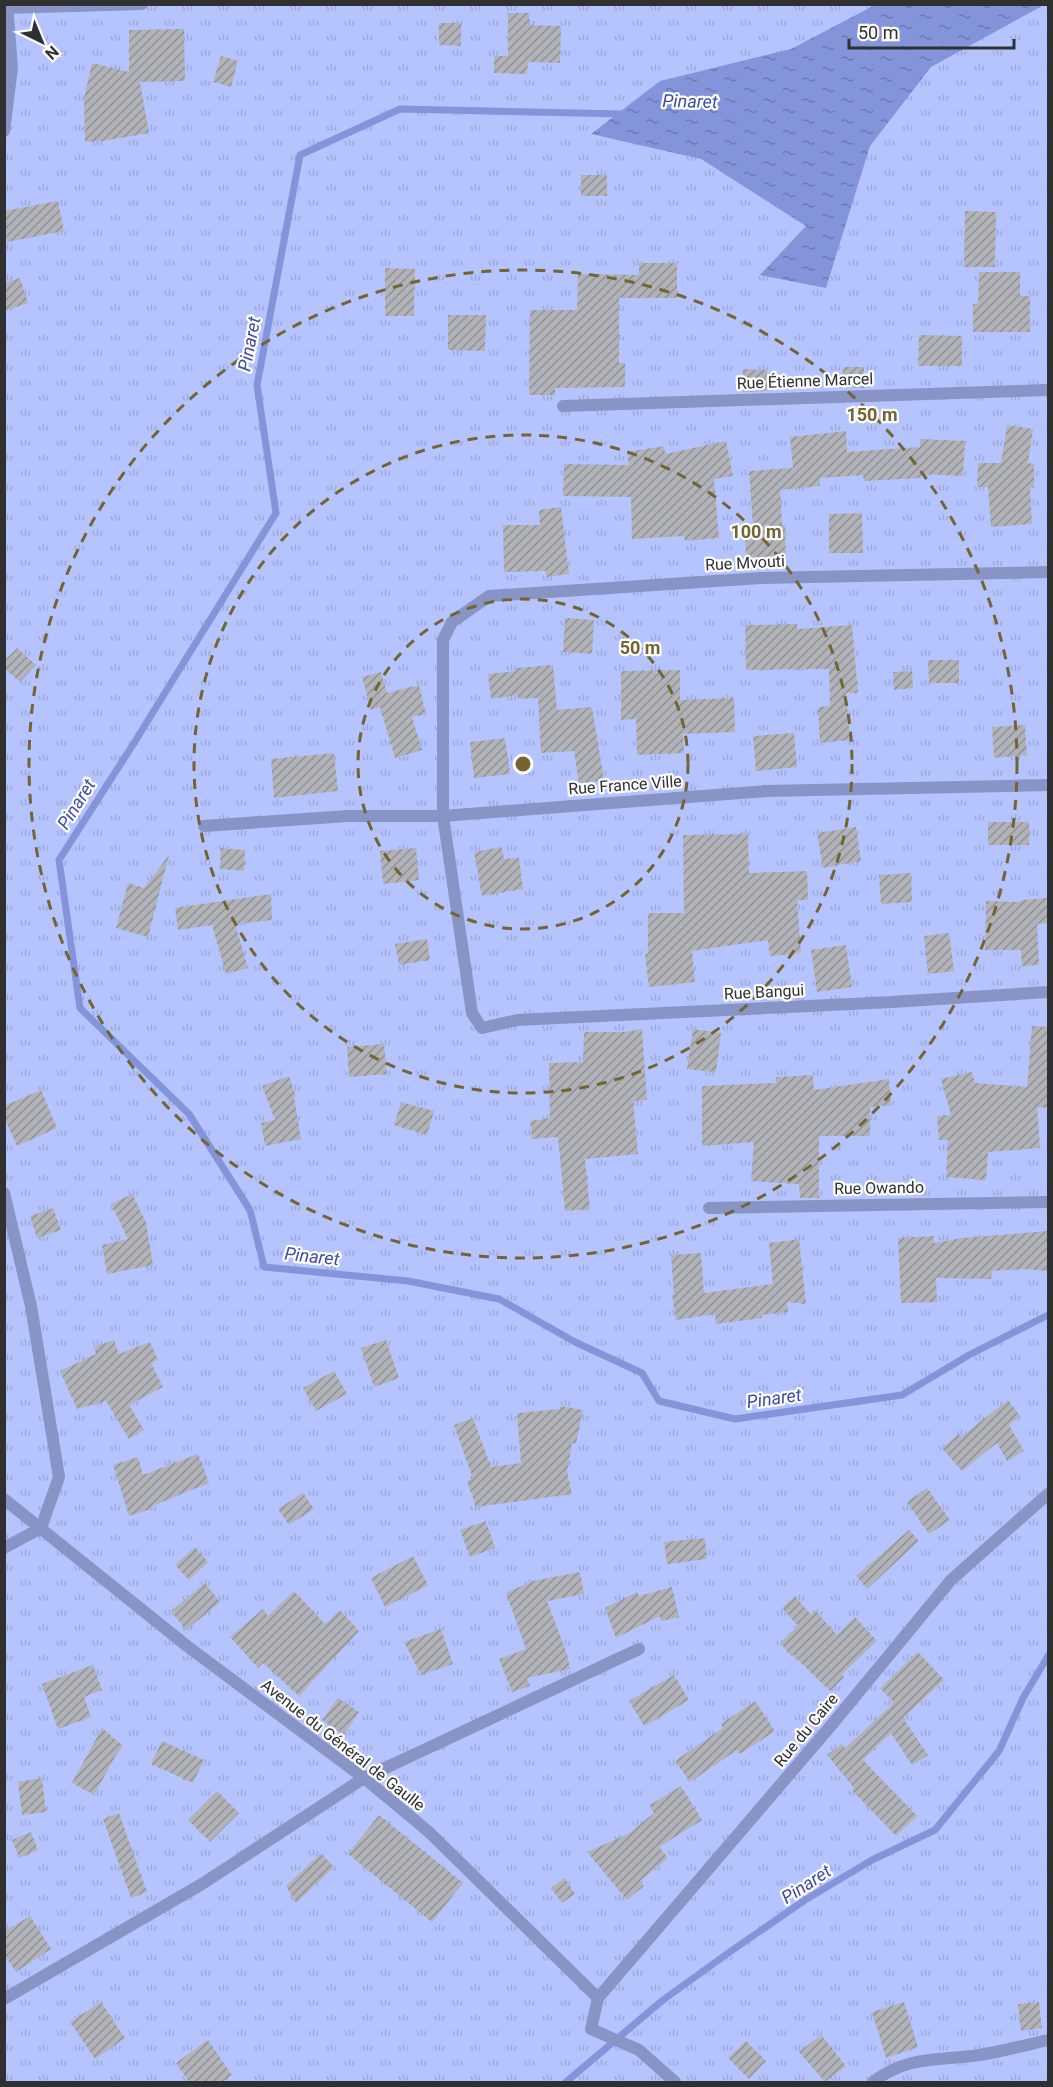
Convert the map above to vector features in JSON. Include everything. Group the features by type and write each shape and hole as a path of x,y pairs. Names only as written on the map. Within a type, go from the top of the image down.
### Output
{"street":[{"path":"4,131 12,68 6,7 142,4"},
{"name":"Rue Étienne Marcel","path":"563,406 1048,390"},
{"name":"Rue Mvouti","path":"443,816 443,640 452,622 489,596 761,578 1048,572"},
{"name":"Rue France Ville","path":"204,826 348,816 443,816 767,791 1048,785"},
{"name":"Rue Bangui","path":"443,816 472,1013 482,1028 517,1020 1048,992"},
{"path":"4,1193 31,1306 59,1477 41,1528 4,1548"},
{"name":"Rue Owando","path":"709,1208 1048,1202"},
{"name":"Rue du Caire","path":"598,1998 829,1728 951,1580 1048,1494"},
{"name":"Avenue du Général de Gaulle","path":"4,1499 187,1646 364,1778 429,1832 598,1998"},
{"path":"4,1999 202,1884 364,1778 639,1649"},
{"path":"598,1998 591,2029 639,2050 675,2082"},
{"path":"873,2082 908,2063 980,2055 1048,2040"}],"green space":[{"path":"5,5 1048,5 1048,2082 5,2082"}],"water":[{"path":"877,4 1044,5 931,67 870,146 826,288 760,275 806,226 701,159 591,134 660,81 791,49"}],"building":[{"path":"508,13 529,13 529,25 561,26 560,63 528,62 527,74 494,73 494,56 508,56"},
{"path":"439,23 461,23 461,46 439,45"},
{"path":"184,29 185,81 140,82 149,133 85,142 84,98 92,63 129,72 129,30"},
{"path":"221,56 238,61 231,87 213,82"},
{"path":"581,175 607,175 607,196 581,196"},
{"path":"58,201 64,231 7,242 4,211"},
{"path":"965,211 996,212 995,267 964,267"},
{"path":"639,263 677,263 677,298 619,298 619,363 625,363 625,387 555,388 555,395 529,395 530,310 577,310 578,274 639,275"},
{"path":"385,268 415,269 414,316 385,316"},
{"path":"979,272 1020,272 1020,296 1030,296 1030,332 973,332 973,304 978,304"},
{"path":"20,278 28,303 4,311 4,283"},
{"path":"448,315 486,315 485,351 448,350"},
{"path":"919,335 962,336 962,366 918,366"},
{"path":"843,367 864,367 864,388 842,387"},
{"path":"743,369 767,370 767,391 743,392"},
{"path":"1007,425 1033,429 1028,463 1034,464 1034,488 1030,487 1032,524 991,527 988,487 977,487 978,463 1001,463"},
{"path":"846,431 847,452 920,447 920,439 965,441 963,476 921,474 921,478 864,481 863,475 820,478 820,486 780,490 782,525 785,525 786,562 746,563 745,527 753,526 749,471 793,468 790,437"},
{"path":"726,441 733,476 714,479 719,538 685,541 684,536 632,539 631,497 563,496 564,464 629,465 627,452 664,446 665,454"},
{"path":"561,507 569,574 546,577 546,571 504,572 503,525 540,525 539,510"},
{"path":"862,513 863,553 829,553 829,514"},
{"path":"565,618 594,620 592,654 563,652"},
{"path":"797,624 797,629 852,625 858,693 846,693 850,740 820,743 818,707 830,706 829,669 746,670 745,625"},
{"path":"17,648 36,665 20,682 4,668 4,661"},
{"path":"928,660 959,660 959,683 929,683"},
{"path":"553,665 557,710 592,707 604,780 579,784 574,751 541,753 538,698 518,699 518,695 491,699 488,674 516,671 516,668"},
{"path":"680,670 680,700 734,698 735,732 683,734 684,753 637,755 636,719 621,720 621,671"},
{"path":"912,671 913,688 894,690 893,672"},
{"path":"381,672 387,693 419,685 426,714 412,717 422,750 395,758 380,707 371,710 362,677"},
{"path":"1025,725 1027,755 994,758 992,727"},
{"path":"794,733 797,767 756,771 753,736"},
{"path":"505,738 510,774 474,778 470,742"},
{"path":"334,753 338,791 274,798 271,759"},
{"path":"988,822 1029,822 1029,845 988,845"},
{"path":"856,827 861,861 823,868 817,833"},
{"path":"748,834 749,873 807,871 808,900 797,900 801,953 770,956 768,940 692,951 695,982 649,987 645,954 648,953 648,913 684,913 683,835"},
{"path":"502,847 504,859 519,858 523,889 482,896 474,852"},
{"path":"221,848 245,850 244,871 220,869"},
{"path":"416,848 419,880 383,884 380,851"},
{"path":"169,855 148,937 116,928 128,883 144,888"},
{"path":"911,873 912,902 881,904 879,875"},
{"path":"271,894 272,920 235,924 248,968 226,974 212,925 178,930 175,908"},
{"path":"1047,898 1048,923 1037,924 1039,965 1022,966 1021,950 985,950 986,901 1021,902 1021,900"},
{"path":"949,933 954,971 928,974 924,936"},
{"path":"427,939 430,960 399,965 395,944"},
{"path":"846,945 852,987 817,992 811,950"},
{"path":"1032,1026 1048,1027 1048,1108 1037,1107 1040,1148 988,1152 986,1180 946,1177 948,1140 939,1140 937,1116 951,1115 941,1079 972,1072 975,1083 1027,1087"},
{"path":"642,1029 647,1100 633,1101 638,1154 585,1159 590,1209 565,1211 558,1137 532,1139 530,1121 550,1118 549,1063 583,1062 584,1032 624,1032"},
{"path":"693,1029 721,1033 716,1072 687,1069"},
{"path":"384,1044 387,1074 349,1077 347,1047"},
{"path":"813,1075 814,1090 889,1079 891,1105 870,1107 870,1136 819,1136 819,1198 800,1198 799,1184 751,1181 754,1142 702,1146 702,1086 776,1083 776,1077"},
{"path":"289,1076 296,1096 294,1097 301,1139 265,1146 261,1123 275,1120 262,1086"},
{"path":"41,1090 57,1128 17,1146 4,1117 4,1106"},
{"path":"401,1102 434,1111 427,1135 394,1125"},
{"path":"132,1194 146,1222 153,1265 107,1274 102,1245 128,1239 111,1204"},
{"path":"53,1208 61,1230 37,1238 30,1216"},
{"path":"1048,1231 1048,1271 1020,1269 992,1271 991,1279 936,1278 937,1302 901,1303 898,1238 934,1236 934,1243 962,1238"},
{"path":"799,1239 806,1304 787,1302 788,1312 716,1324 715,1314 676,1320 672,1295 674,1295 671,1255 701,1253 704,1293 773,1284 769,1243"},
{"path":"114,1340 119,1354 150,1342 158,1360 151,1363 163,1387 129,1405 144,1430 129,1439 106,1401 77,1409 60,1371 96,1354 94,1347"},
{"path":"386,1340 399,1378 374,1387 361,1348"},
{"path":"334,1371 347,1394 316,1411 303,1388"},
{"path":"1008,1400 1020,1416 1009,1425 1024,1451 1007,1461 997,1443 962,1471 942,1448 959,1434 961,1437"},
{"path":"560,1406 583,1410 576,1444 572,1443 567,1472 572,1494 476,1507 467,1481 473,1479 454,1425 473,1418 491,1467 521,1463 517,1413 560,1409"},
{"path":"198,1454 209,1483 129,1516 113,1465 138,1457 143,1475"},
{"path":"927,1488 950,1520 929,1534 907,1502"},
{"path":"303,1493 314,1509 289,1525 278,1509"},
{"path":"486,1521 495,1548 470,1557 460,1530"},
{"path":"909,1530 919,1541 867,1589 856,1576"},
{"path":"705,1538 707,1559 667,1564 664,1542"},
{"path":"195,1547 208,1562 189,1580 175,1565"},
{"path":"413,1556 428,1585 385,1607 371,1578"},
{"path":"580,1572 584,1594 547,1601 567,1654 570,1669 527,1678 530,1686 512,1692 499,1659 526,1649 506,1593 533,1581"},
{"path":"205,1583 220,1602 186,1630 171,1611"},
{"path":"672,1587 679,1617 661,1621 660,1616 616,1638 605,1608 637,1592 639,1596"},
{"path":"294,1591 325,1624 340,1610 359,1631 299,1696 263,1663 258,1668 230,1637 263,1609 268,1616"},
{"path":"795,1596 811,1615 815,1610 837,1635 855,1617 877,1641 842,1674 844,1677 830,1691 780,1643 798,1626 782,1608"},
{"path":"441,1629 453,1664 421,1675 404,1642"},
{"path":"918,1652 944,1680 903,1718 928,1755 912,1765 891,1733 863,1760 917,1816 896,1836 852,1790 854,1788 827,1755 842,1744 845,1748 894,1703 880,1688"},
{"path":"93,1665 102,1690 84,1697 91,1717 58,1729 42,1684"},
{"path":"674,1675 689,1700 644,1726 629,1701"},
{"path":"338,1698 359,1712 344,1735 322,1720"},
{"path":"755,1701 775,1731 740,1754 737,1750 690,1782 675,1761 723,1728 721,1724"},
{"path":"102,1728 123,1746 94,1795 72,1783"},
{"path":"162,1741 204,1760 193,1783 151,1764"},
{"path":"42,1778 46,1812 22,1815 18,1782"},
{"path":"681,1786 702,1820 659,1847 668,1858 640,1881 644,1886 627,1900 587,1852 628,1834 654,1813 650,1805"},
{"path":"217,1791 239,1813 210,1842 188,1820"},
{"path":"119,1813 147,1892 131,1898 103,1819"},
{"path":"379,1815 463,1883 432,1922 348,1854"},
{"path":"31,1832 38,1850 19,1858 12,1840"},
{"path":"321,1853 334,1867 296,1903 286,1886"},
{"path":"565,1878 575,1894 562,1903 551,1888"},
{"path":"30,1916 51,1949 16,1972 4,1954 4,1932"},
{"path":"101,2002 125,2038 95,2059 70,2022"},
{"path":"904,2002 918,2047 886,2058 872,2012"},
{"path":"1039,2002 1042,2028 1021,2031 1018,2004"},
{"path":"821,2035 846,2066 825,2082 799,2052"},
{"path":"208,2040 232,2075 222,2082 189,2082 176,2063"},
{"path":"746,2041 766,2061 749,2079 728,2058"}],"waterway":[{"name":"Pinaret","path":"624,114 400,109 300,155 257,385 276,513 59,860 80,1008 189,1114 250,1210 264,1267 408,1281 499,1299 575,1342 642,1373 659,1401 735,1419 902,1395 969,1355 1048,1315"},
{"name":"Pinaret","path":"566,2082 663,2000 805,1900 872,1860 935,1830 999,1751 1023,1698 1048,1656"}]}
